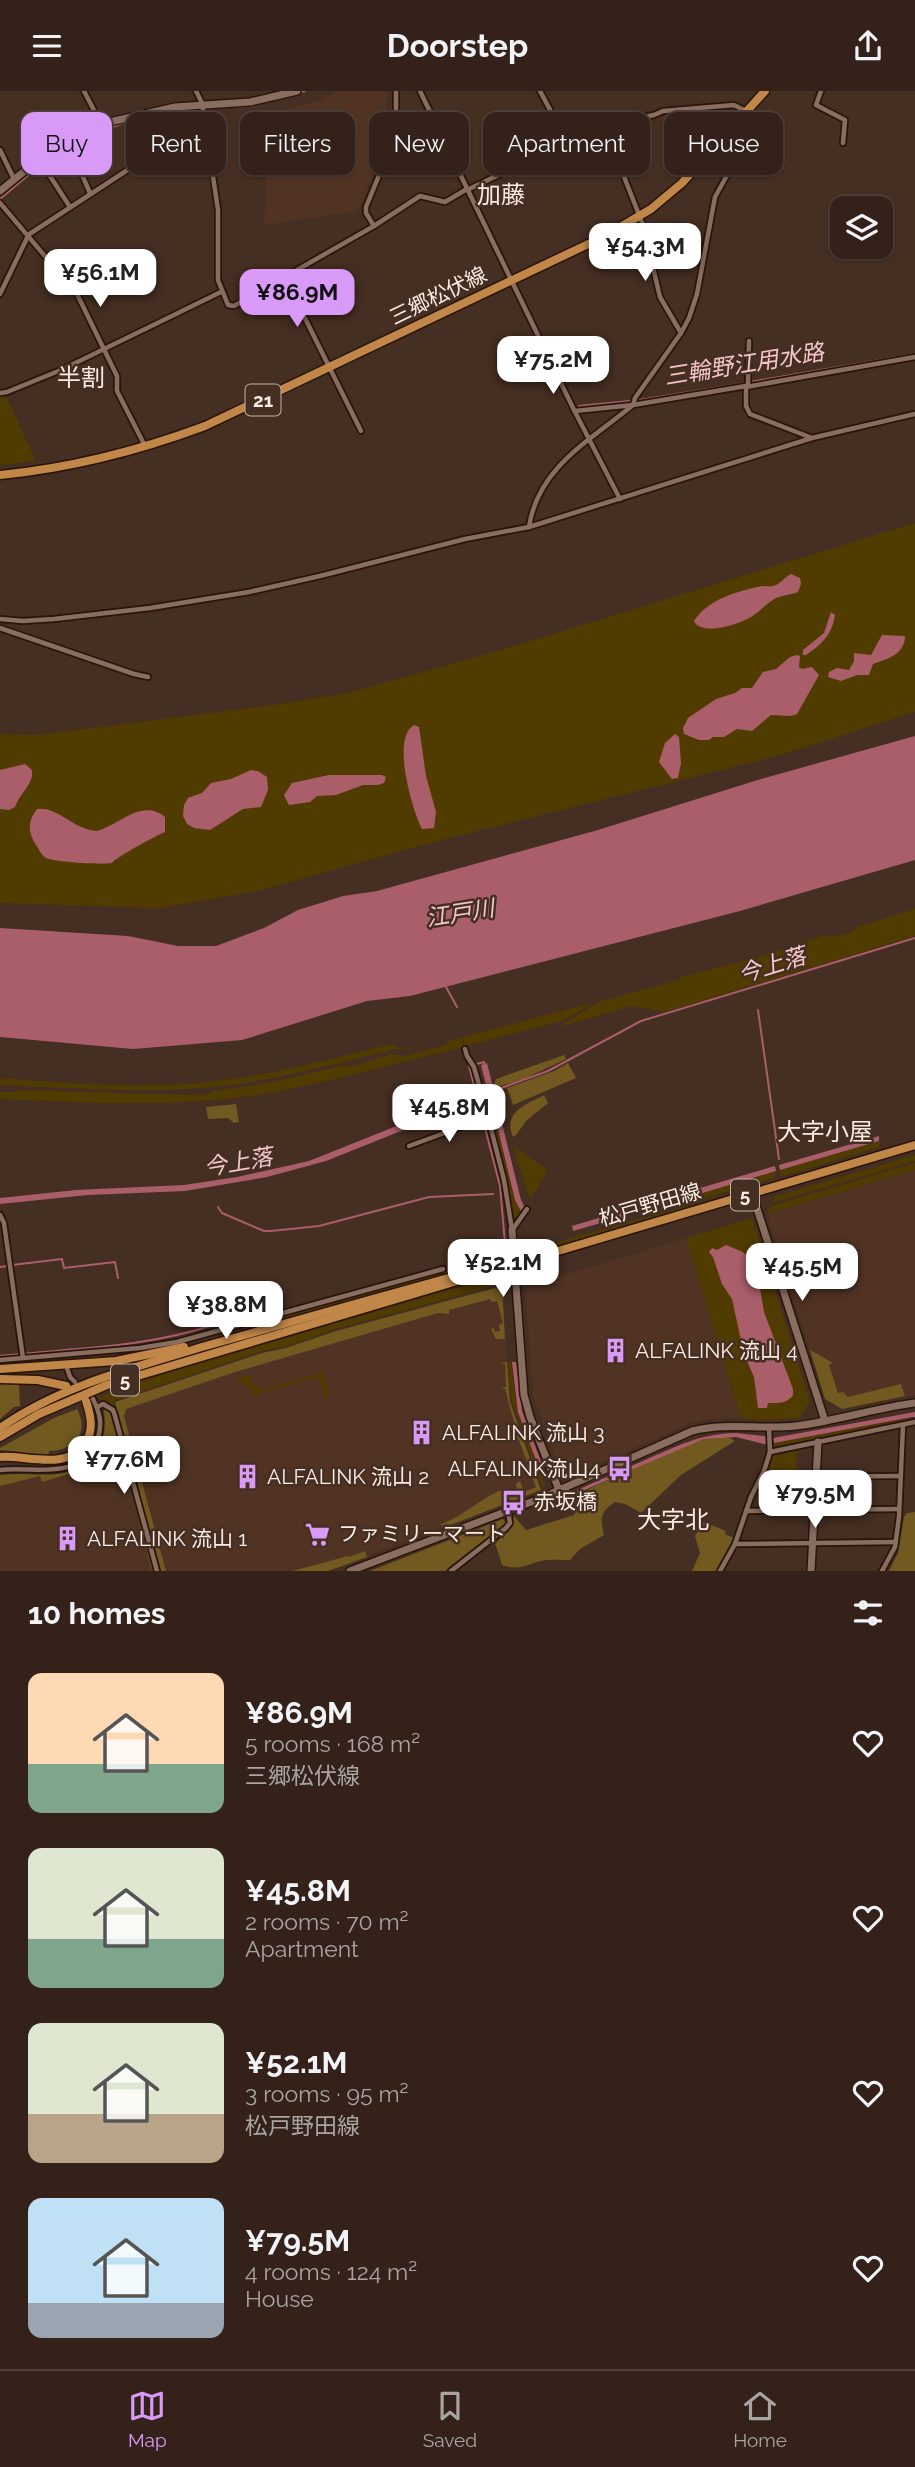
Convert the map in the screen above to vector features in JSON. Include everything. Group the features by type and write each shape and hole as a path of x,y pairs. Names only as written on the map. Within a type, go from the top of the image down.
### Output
{"main road":[{"name":"三郷松伏線","path":"745,112 765,91"},
{"name":"三郷松伏線","path":"0,475 73,465 146,447 205,426 603,237 639,217 689,175"},
{"name":"松戸野田線","path":"1,1433 64,1402 107,1385 915,1145"},
{"name":"松戸野田線","path":"1,1433 34,1407 103,1378 289,1322 506,1263 515,1263"},
{"path":"0,1369 116,1361 178,1349 246,1329 289,1322"},
{"path":"0,1379 38,1380 66,1386"},
{"path":"0,1457 51,1460 65,1458 78,1451 87,1440 91,1426 89,1400"}],"street":[{"path":"84,91 95,112"},
{"path":"196,91 202,108 218,211 218,280 228,305 234,306 285,278 420,196 445,202 497,175"},
{"path":"176,112 250,102 297,91"},
{"path":"374,226 366,213 366,207 396,134 396,91"},
{"path":"420,91 620,499"},
{"path":"540,91 551,112"},
{"path":"821,91 816,105 845,120 843,143"},
{"path":"650,116 663,111 734,105 756,112"},
{"path":"0,150 19,179"},
{"path":"0,294 28,236 126,170"},
{"path":"0,191 24,175"},
{"path":"49,175 70,207"},
{"path":"82,175 90,193"},
{"path":"623,175 639,217 660,297 681,334"},
{"path":"529,527 534,506 556,467 633,405 635,398 681,334 697,294 715,197 728,175"},
{"path":"0,203 77,294 117,376 117,391 146,447"},
{"path":"285,278 361,431"},
{"path":"0,393 61,370 221,292"},
{"path":"749,341 746,406 750,414 812,438"},
{"path":"575,411 633,405 915,357"},
{"path":"0,619 54,619 249,592 465,539 529,527 812,438 915,414"},
{"path":"0,628 148,677"},
{"path":"465,1049 474,1065 484,1118 504,1180 512,1230 524,1395 559,1490"},
{"path":"409,1146 484,1118"},
{"path":"752,1193 825,1420"},
{"path":"512,1230 527,1209"},
{"path":"0,1215 4,1223 22,1355"},
{"path":"0,1360 22,1355 140,1348 177,1342 443,1269"},
{"path":"66,1354 66,1361"},
{"path":"67,1369 75,1381"},
{"path":"0,1470 55,1471 78,1463 87,1456 98,1438 101,1419 97,1407 89,1400"},
{"path":"350,1571 508,1511 692,1431 719,1426 799,1426 915,1403"},
{"path":"97,1407 100,1404 109,1407 115,1416 157,1571"},
{"path":"770,1452 915,1422"},
{"path":"882,1571 895,1542 900,1509 903,1425"},
{"path":"720,1571 735,1544 770,1452 769,1428"},
{"path":"811,1571 818,1442"},
{"path":"761,1478 901,1476"},
{"path":"746,1511 900,1509"},
{"path":"451,1571 506,1528 510,1523 508,1511"},
{"path":"735,1544 895,1542"}],"shaded area":[{"path":"339,91 387,91 387,112 369,112 369,175 373,175 358,211 264,225 266,175 355,175 355,112 276,112 320,100"},
{"path":"6,396 36,461 0,465 0,397"},
{"path":"915,523 915,712 777,756 430,843 258,891 161,908 0,903 0,734 37,735 348,693 497,651"},
{"path":"915,909 915,936 664,1012 631,1006 563,1026 601,1001 755,958 825,935 847,934 857,927"},
{"path":"595,1002 562,1021 465,1046 463,1037"},
{"path":"462,1037 464,1047 315,1084 254,1095 140,1103 0,1099 0,1092 20,1090 208,1094 346,1065 350,1067 392,1054 403,1056 446,1045 450,1040"},
{"path":"437,1042 271,1078 200,1088 114,1090 0,1085 0,1078 124,1085 198,1083 272,1072 392,1044 403,1049"},
{"path":"564,1055 566,1059 524,1079 495,1088 496,1079"},
{"path":"568,1063 576,1078 513,1105 507,1088"},
{"path":"485,1095 489,1096 515,1200 522,1213 517,1219 512,1216"},
{"path":"544,1095 548,1103 526,1121 513,1137 510,1128 513,1115"},
{"path":"236,1104 239,1122 234,1123 228,1118 208,1119 206,1107"},
{"path":"880,1141 879,1147 780,1175 780,1170"},
{"path":"513,1146 548,1170 531,1198 529,1197"},
{"path":"915,1155 915,1161 772,1203 776,1196"},
{"path":"915,1163 915,1170 767,1214 771,1206"},
{"path":"915,1170 915,1395 842,1409 825,1399 767,1214"},
{"path":"776,1171 775,1178 677,1206 676,1201"},
{"path":"776,1182 529,1254 567,1239"},
{"path":"752,1218 810,1401 800,1418 741,1418 686,1238"},
{"path":"686,1238 741,1418 715,1418 691,1423 576,1474 558,1467 533,1395 525,1287"},
{"path":"476,1269 272,1321 271,1318 445,1271"},
{"path":"481,1281 484,1286 501,1281 501,1284 336,1329 285,1347 266,1350 113,1401 115,1409 110,1403 97,1398 147,1379"},
{"path":"502,1286 510,1402 541,1490 328,1571 161,1571 116,1402 262,1353"},
{"path":"502,1286 505,1339 496,1339 491,1329 500,1331 499,1325 503,1323 497,1301 492,1302 490,1299 449,1310 449,1314 438,1313 235,1372 126,1409 124,1416 166,1571 161,1571 115,1402 262,1353"},
{"path":"810,1350 833,1363 829,1365 838,1393 843,1392 848,1397 901,1384 905,1396 842,1409 825,1399"},
{"path":"320,1361 329,1393 326,1399 318,1377 258,1393 255,1398 246,1385 232,1380 250,1375 253,1386 259,1385 260,1390 322,1373"},
{"path":"507,1362 510,1402 541,1490 443,1528 441,1524 496,1492 504,1489 507,1497 518,1493 516,1484 520,1481 524,1492 536,1487 519,1440 513,1434 517,1433 505,1389 501,1388 506,1387 505,1364 500,1363"},
{"path":"508,1362 511,1362 515,1395 545,1485 543,1489 512,1401"},
{"path":"0,1384 19,1384 20,1406 14,1407 0,1419"},
{"path":"106,1408 112,1415 154,1571 122,1455 42,1482 40,1476 0,1486 0,1475 64,1473 86,1463 103,1438"},
{"path":"77,1409 82,1426 77,1439 66,1448 49,1451 48,1457 0,1450 54,1418"},
{"path":"915,1417 904,1421 774,1447 774,1443"},
{"path":"727,1436 735,1441 681,1475 641,1513 615,1502 602,1516 604,1535 580,1549 570,1560 544,1560 517,1567 502,1565 495,1543 509,1531 514,1516 526,1530 574,1515 575,1495 688,1445 704,1439"},
{"path":"797,1449 796,1476 780,1476 781,1470 768,1469 774,1454"},
{"name":"ALFALINK 流山 1","path":"122,1453 154,1571 0,1571 0,1475 57,1475"},
{"path":"915,1512 915,1571 889,1571 898,1553 904,1517 907,1513"},
{"path":"503,1519 506,1523 502,1528 445,1571 370,1571"},
{"path":"704,1522 726,1531 725,1534 734,1538 717,1571 692,1571 700,1553 695,1536"},
{"path":"365,1551 367,1557 328,1571 292,1571 349,1557"}],"water":[{"path":"791,574 800,578 798,592 776,598 748,618 713,629 698,626 694,621 707,607 724,597 753,588 775,585"},
{"path":"831,612 835,615 829,634 817,647 803,655 803,650 824,633"},
{"path":"882,635 905,636 902,647 895,655 873,664 869,675 857,675 841,681 828,677 829,672 837,668 849,670 854,661 854,653 871,655"},
{"path":"800,656 799,667 812,667 819,675 797,714 771,715 752,731 737,729 724,737 713,737 709,740 699,740 684,734 683,728 688,718 716,699 742,688 752,688 763,672 776,669 790,657"},
{"path":"414,725 419,727 426,776 436,812 434,828 422,829 409,791 404,744 407,732"},
{"path":"675,734 679,737 681,763 678,778 672,779 659,762 665,743"},
{"name":"江戸川","path":"915,736 915,860 740,911 410,996 367,1001 242,1040 133,1049 0,1037 0,928 128,936 178,946 216,946 264,928 298,910 343,896 377,891 598,830 761,779"},
{"path":"25,764 32,770 29,784 15,807 9,810 0,809 0,770"},
{"path":"251,770 267,777 268,790 261,807 243,809 210,830 194,828 187,824 183,816 188,798 202,793 211,783 231,779"},
{"path":"329,775 386,777 384,783 378,785 363,785 336,795 317,796 310,802 289,805 284,795 292,783"},
{"path":"37,809 52,811 80,826 97,831 139,811 147,810 165,817 165,832 112,863 51,859 43,855 31,836 30,823"},
{"path":"487,1063 525,1208 522,1213 515,1200 490,1096 486,1091 481,1065"},
{"path":"469,1097 471,1103 326,1161 267,1177 185,1191 88,1195 0,1204 0,1198 76,1190 184,1185 237,1177 309,1161"},
{"path":"879,1136 879,1141 780,1170 779,1165"},
{"path":"775,1166 776,1171 676,1201 676,1195"},
{"path":"672,1196 673,1202 573,1231 572,1226"},
{"path":"726,1245 743,1252 753,1261 764,1312 793,1389 793,1395 788,1400 768,1403 767,1408 758,1408 754,1377 744,1354 732,1299 722,1284 709,1252 712,1248 717,1250"},
{"path":"512,1362 516,1362 522,1411 546,1475 542,1476 518,1412"},
{"path":"915,1412 915,1417 774,1443 773,1438"},
{"path":"735,1433 765,1436 768,1445 736,1437 704,1439 568,1497 569,1494 678,1446 711,1435"}],"waterway":[{"path":"210,108 251,106 305,91"},
{"path":"112,127 126,122"},
{"path":"0,199 28,175"},
{"name":"三輪野江用水路","path":"750,382 915,354"},
{"name":"三輪野江用水路","path":"579,406 640,400 745,383"},
{"name":"今上落","path":"493,1091 548,1071 641,1021 915,938"},
{"path":"446,987 457,1007"},
{"path":"758,1010 779,1159"},
{"path":"484,1065 484,1062 469,1066 500,1186 506,1255"},
{"path":"218,1207 222,1213 264,1231 271,1231 319,1226 429,1197 493,1194"},
{"path":"12,1265 62,1259 64,1268 115,1262 118,1278"},
{"path":"0,1267 8,1266"},
{"path":"0,1356 134,1343 215,1326"}],"place":[{"name":"ALFALINK 流山 4","path":"615,1351"},
{"name":"ALFALINK 流山 3","path":"422,1433"},
{"name":"ALFALINK流山4","path":"620,1469"},
{"name":"ALFALINK 流山 2","path":"247,1477"},
{"name":"赤坂橋","path":"514,1502"},
{"name":"ファミリーマート","path":"318,1534"},
{"name":"ALFALINK 流山 1","path":"67,1539"}],"district":[{"name":"加藤","path":"501,195"},
{"name":"半割","path":"81,378"},
{"name":"大字小屋","path":"825,1132"},
{"name":"大字北","path":"673,1520"}]}
